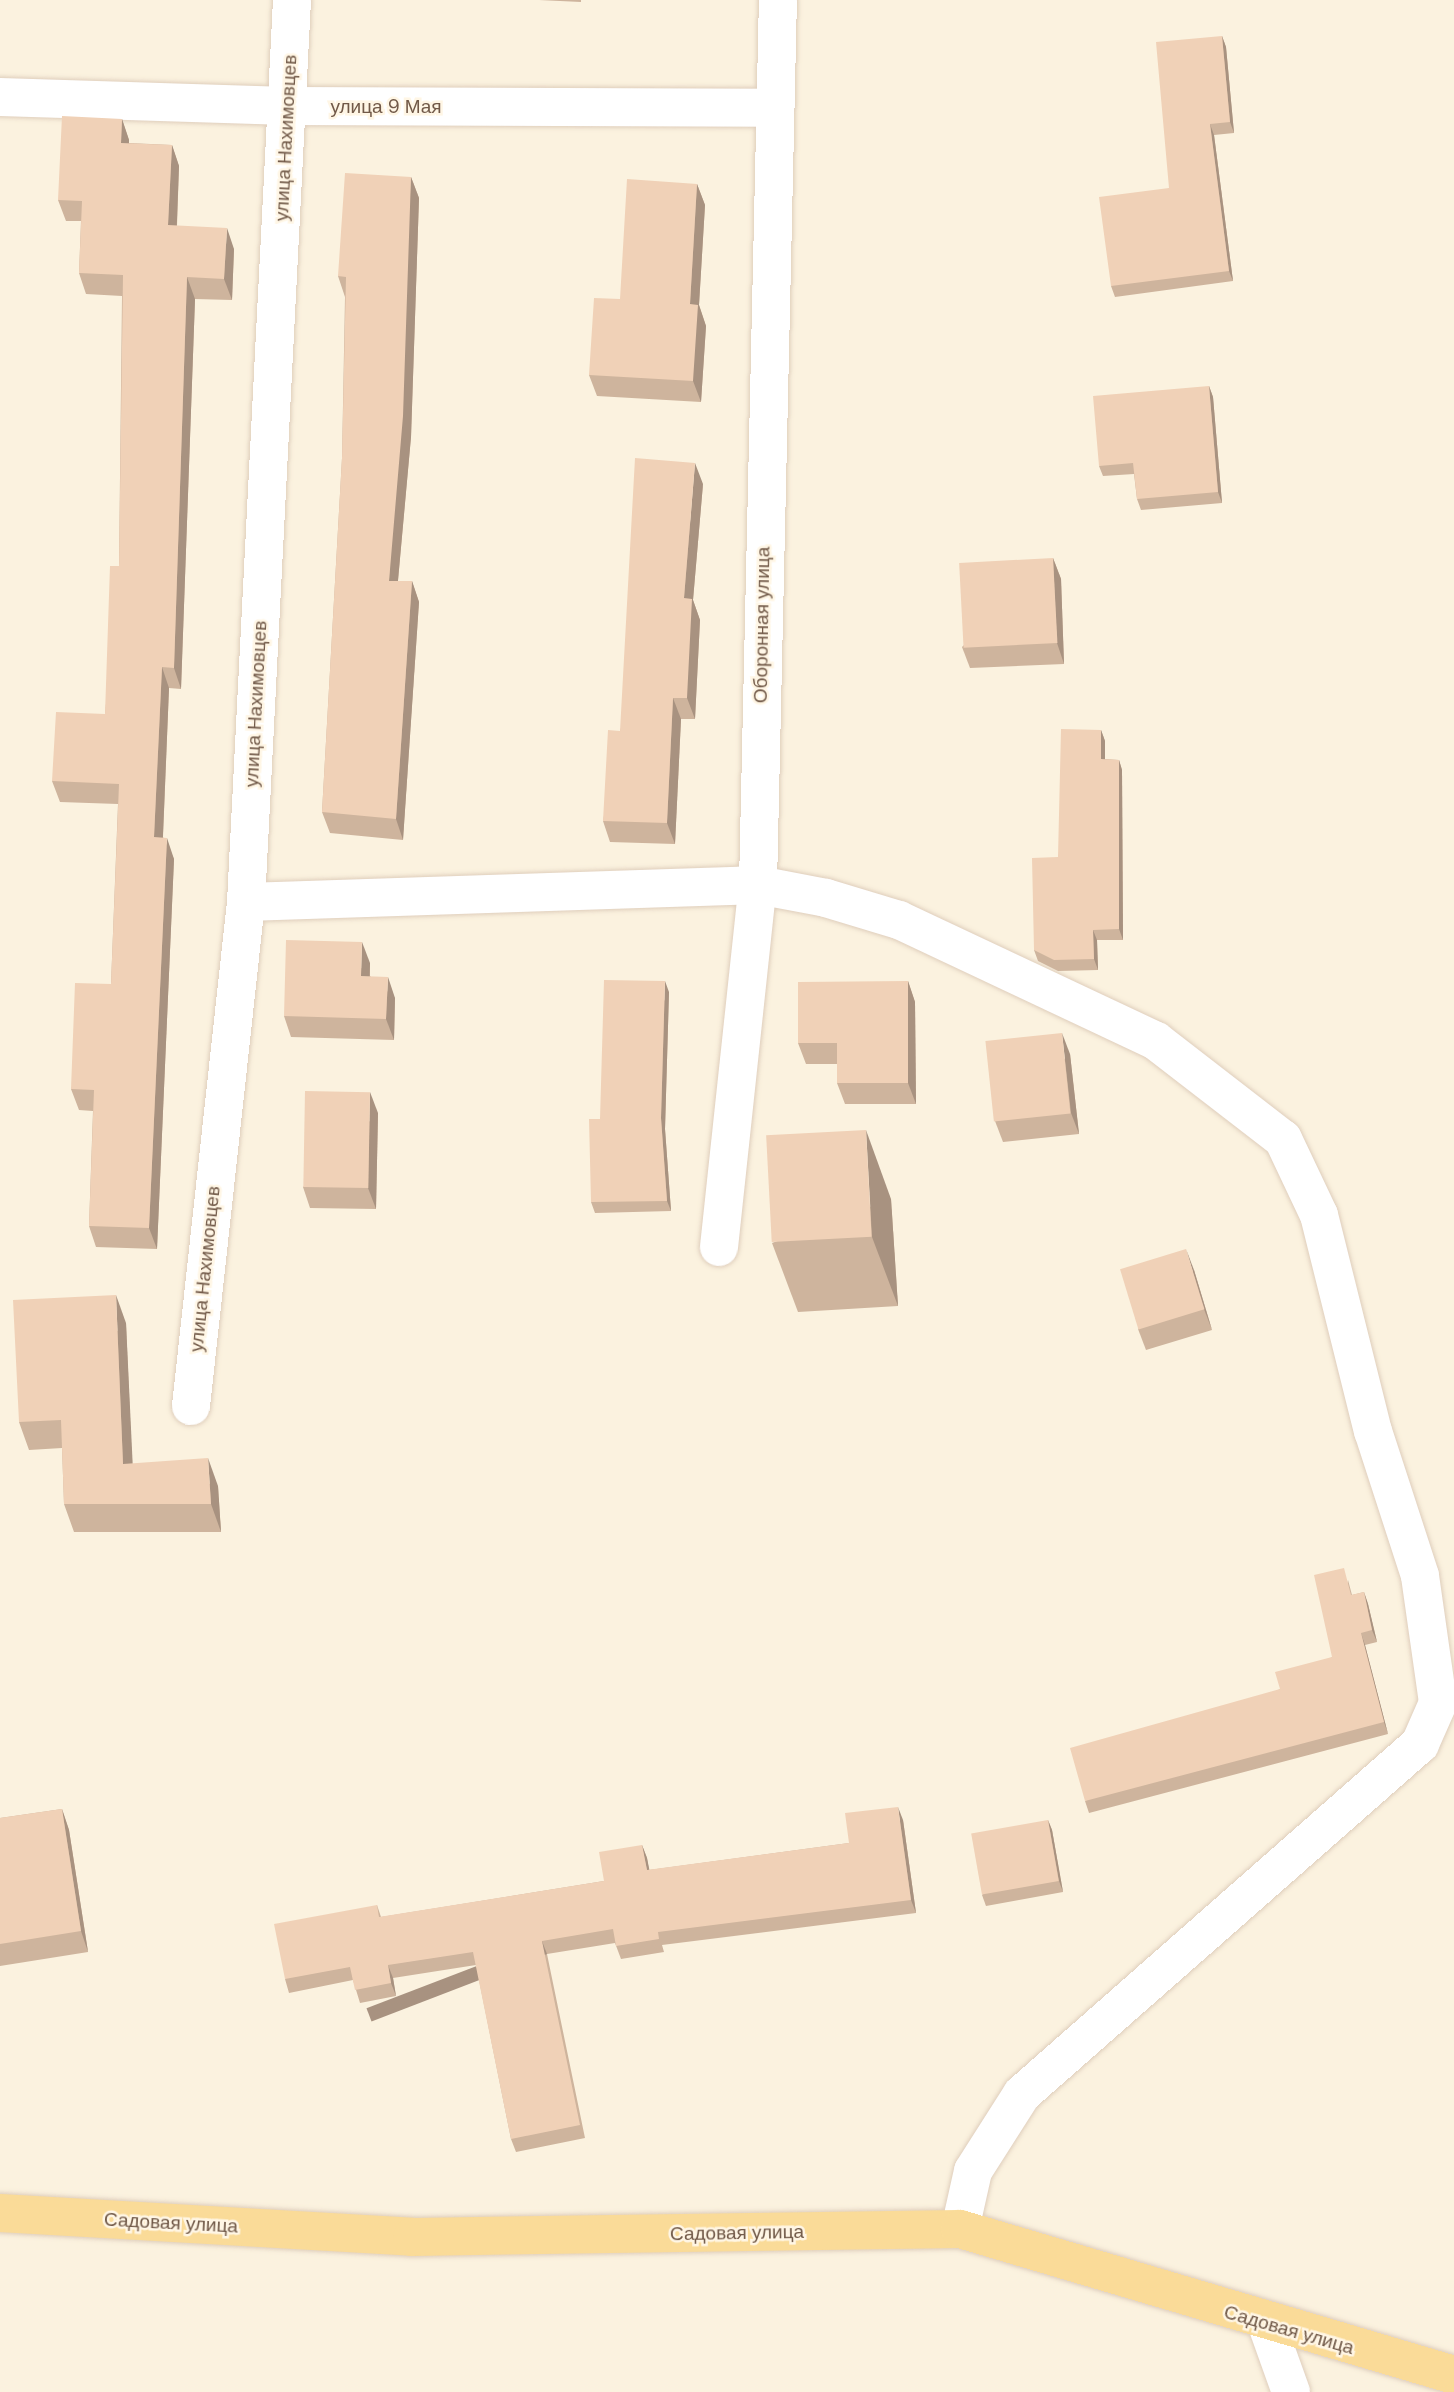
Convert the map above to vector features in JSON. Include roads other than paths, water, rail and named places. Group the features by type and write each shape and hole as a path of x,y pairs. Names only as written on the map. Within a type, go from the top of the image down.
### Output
{"main road":[{"name":"Садовая улица","path":"0,2213 412,2237 960,2229 1267,2325 1454,2375"}],"street":[{"name":"улица Нахимовцев","path":"191,1406 246,902 292,0"},
{"name":"Оборонная улица","path":"719,1247 758,885 772,108 778,0"},
{"name":"улица 9 Мая","path":"0,97 288,107 772,108"},
{"path":"246,902 758,885 899,920 1156,1041 1283,1139 1319,1215 1373,1431 1420,1576 1438,1703 1420,1744 1022,2094 973,2171 960,2229"},
{"path":"1267,2325 1291,2392"}]}
